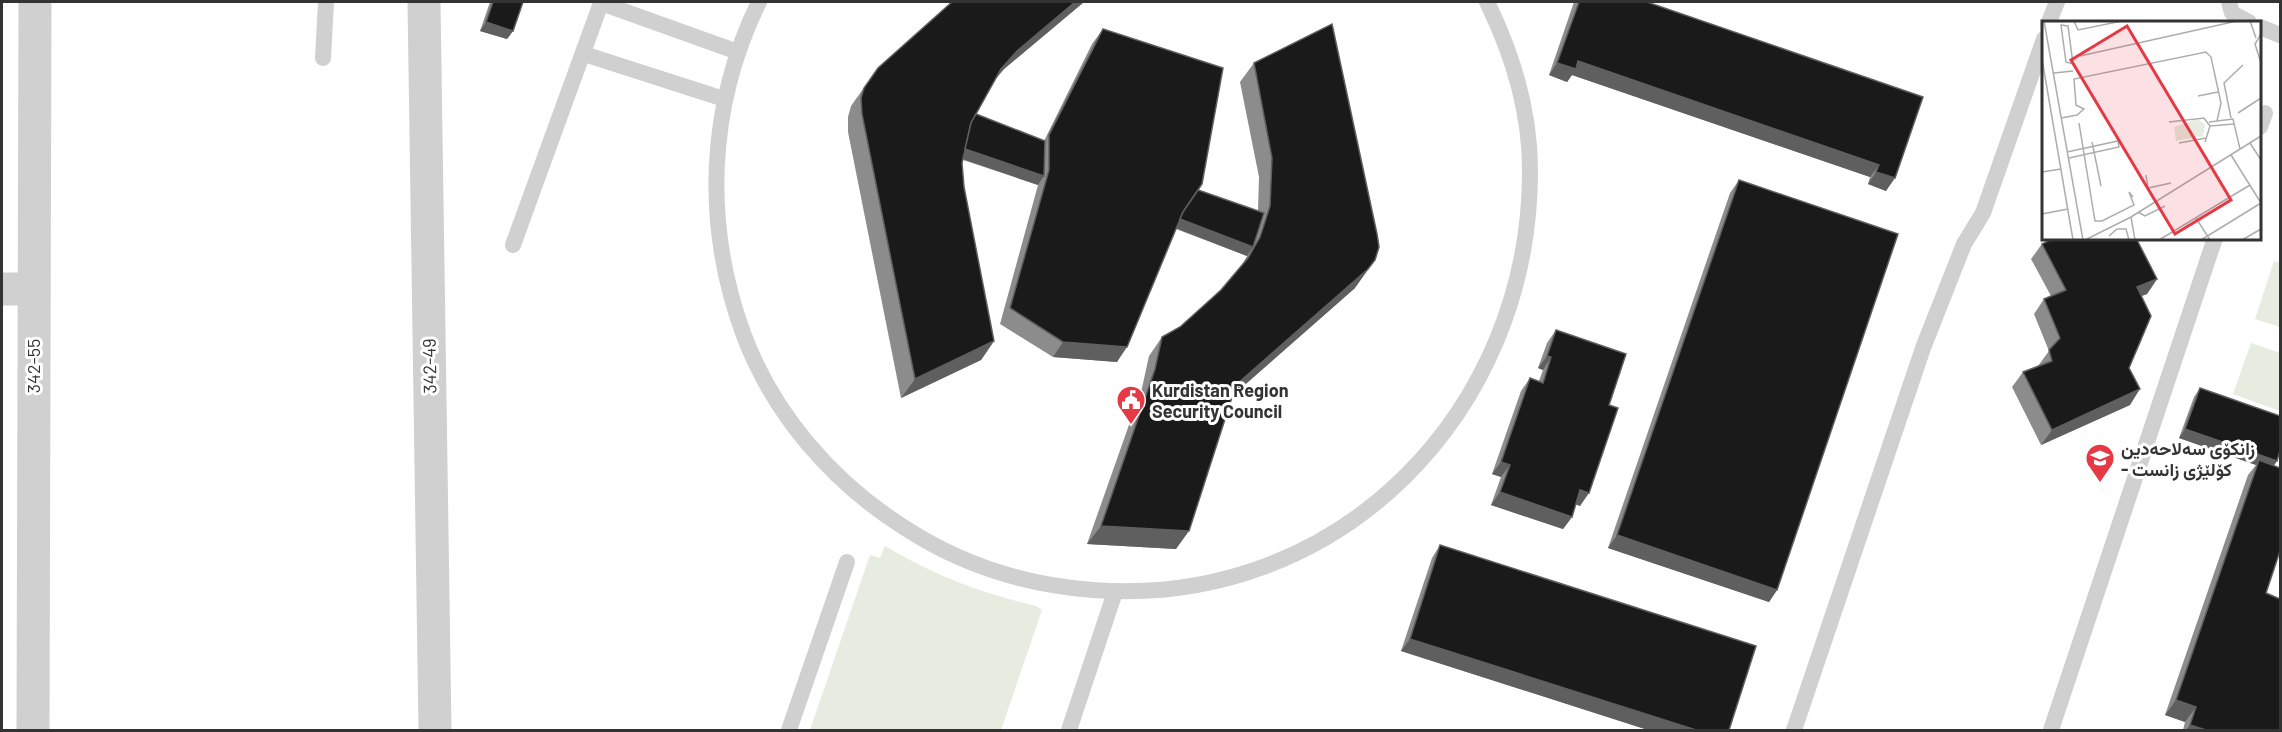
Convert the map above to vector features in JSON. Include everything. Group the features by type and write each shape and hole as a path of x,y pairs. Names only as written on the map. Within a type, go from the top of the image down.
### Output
{"street":[{"name":"342-55","path":"33,730 17,289 35,2"},
{"name":"342-49","path":"424,2 435,730"}],"lane":[{"path":"323,57 326,2"},
{"path":"759,2 738,52 724,99 715,165 717,231 729,295 752,357 785,414 826,466 875,510 930,545 991,571 1055,587 1115,592 1186,587 1250,571 1311,546 1367,511 1416,467 1458,415 1491,358 1515,296 1528,232 1531,166 1523,100 1504,37 1487,2"},
{"path":"2049,21 2056,2"},
{"path":"2229,2 2232,13 2247,21"},
{"path":"513,245 602,3 738,52"},
{"path":"2261,28 2280,35"},
{"path":"1794,730 1923,348 1964,244 1983,213 2042,42"},
{"path":"584,54 724,99"},
{"path":"2051,730 2214,240"},
{"path":"789,730 847,562"},
{"path":"1069,730 1115,592"}],"shaded area":[{"path":"2274,261 2280,263 2280,327 2255,319"},
{"path":"2251,343 2280,353 2280,411 2233,394"},
{"path":"885,546 921,566 958,582 1036,606 1042,610 1001,730 810,730 870,555 880,558"}],"building":[{"path":"493,2 523,2 513,31 486,22"},
{"path":"952,2 1075,2 1017,51 1001,69 971,123 962,163 964,187 994,341 915,379 862,114 861,98 864,88 878,68"},
{"path":"1579,2 1647,2 1923,97 1895,178 1876,172 1879,165 1578,61 1576,69 1557,63"},
{"path":"1332,24 1377,234 1379,247 1375,260 1368,269 1236,385 1189,531 1101,526 1155,369 1162,337 1180,327 1221,290 1248,258 1260,237 1270,206 1272,158 1254,63"},
{"path":"1103,29 1223,68 1202,184 1183,212 1127,347 1063,342 1010,308 1049,170 1049,135"},
{"path":"976,114 1045,141 1044,176 965,149 971,123"},
{"path":"1739,180 1898,234 1777,590 1617,535"},
{"path":"1198,190 1264,213 1253,247 1180,219"},
{"path":"2050,240 2137,240 2157,279 2137,287 2151,316 2129,368 2140,389 2052,430 2023,372 2052,361 2049,350 2060,338 2044,299 2066,290 2042,244"},
{"path":"1556,330 1626,354 1609,405 1618,408 1589,493 1580,490 1572,517 1500,492 1510,465 1501,462 1530,378 1543,383 1551,357 1547,356"},
{"path":"2200,388 2280,416 2280,451 2277,461 2185,429"},
{"path":"2259,460 2280,468 2280,551 2266,593 2280,599 2280,730 2206,730 2190,725 2196,707 2176,700"},
{"path":"1440,545 1756,646 1729,730 1696,730 1410,639"}],"place":[{"name":"Kurdistan Region Security Council","path":"1131,426"},
{"name":"زانکۆی سەلاحەدین - کۆلێژی زانست","path":"2100,484"}]}
